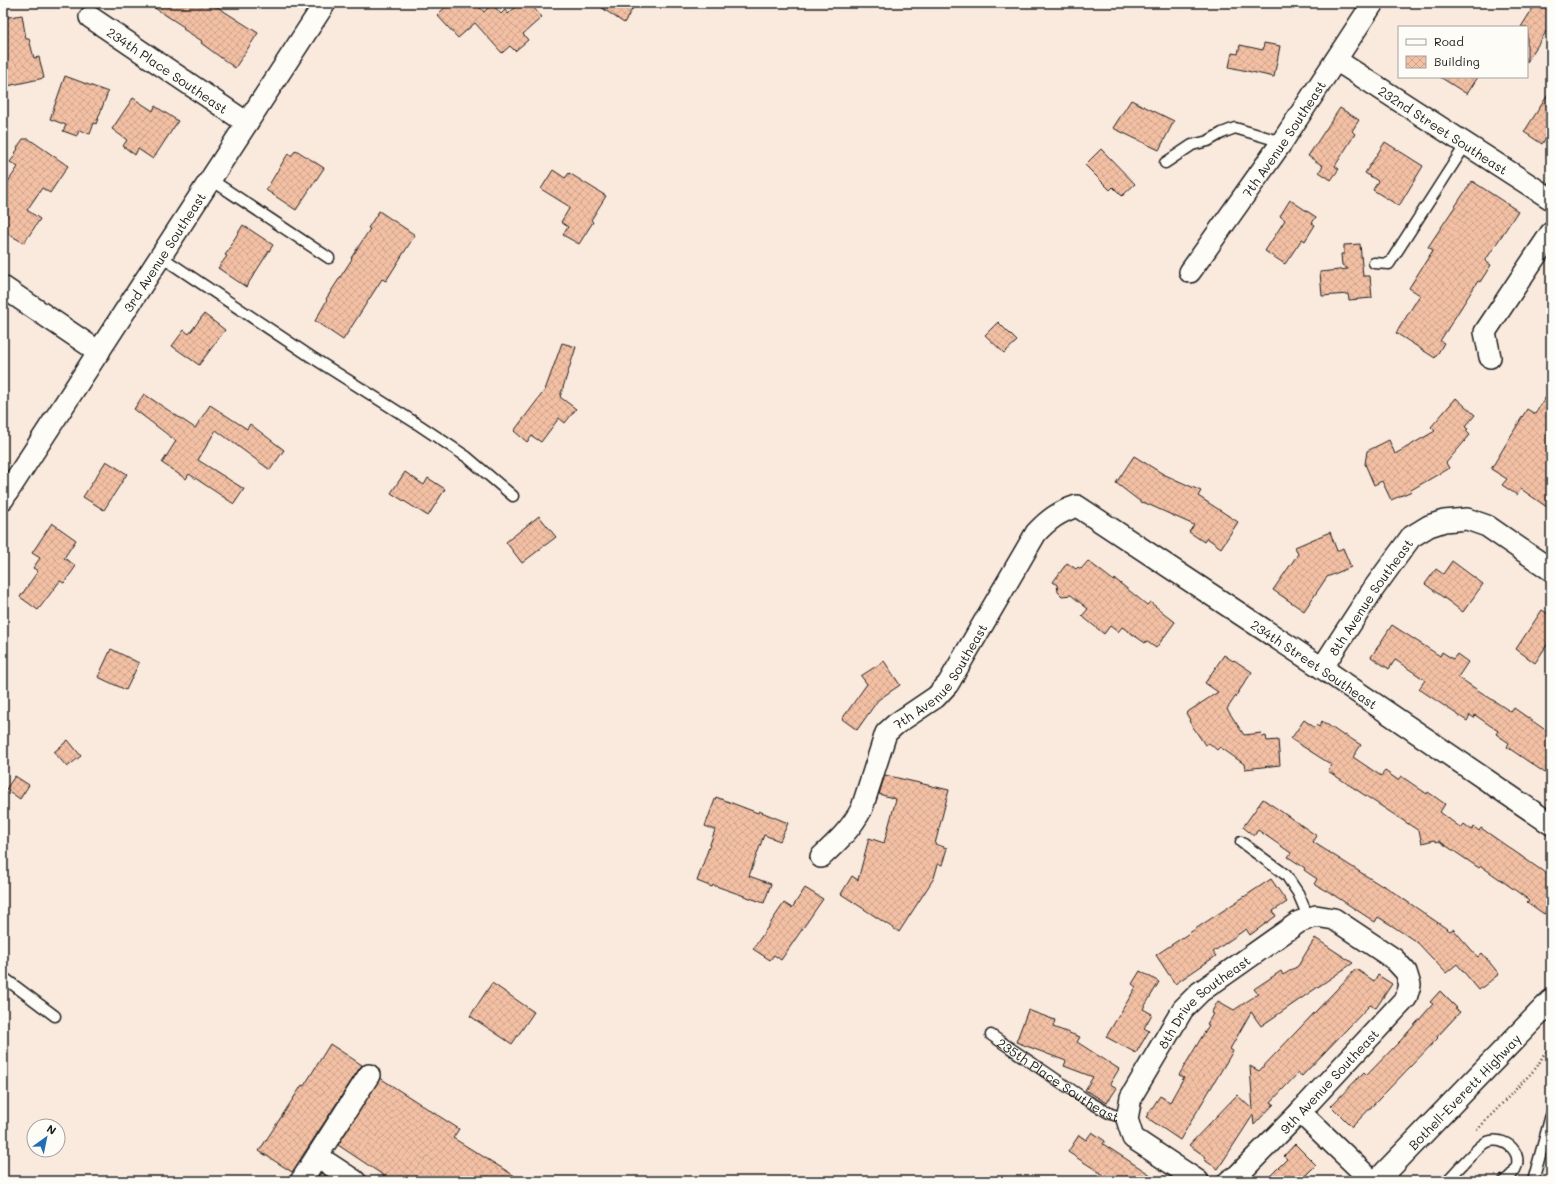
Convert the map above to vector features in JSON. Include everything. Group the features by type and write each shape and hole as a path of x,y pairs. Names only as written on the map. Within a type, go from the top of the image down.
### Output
{"main road":[{"name":"Bothell-Everett Highway","path":"1377,1181 1551,1001"}],"street":[{"name":"3rd Avenue Southeast","path":"3,499 325,3"},
{"name":"7th Avenue Southeast","path":"1190,272 1282,142 1373,3"},
{"name":"234th Place Southeast","path":"90,17 247,123"},
{"name":"232nd Street Southeast","path":"1336,60 1551,199"},
{"path":"1490,357 1485,332 1551,233"},
{"path":"3,286 99,352"},
{"name":"7th Avenue Southeast","path":"821,857 845,834 862,808 886,733 896,724 936,697 948,684 1036,533 1044,524 1061,511 1077,506"},
{"name":"234th Street Southeast","path":"1077,506 1322,668 1551,824"},
{"name":"8th Avenue Southeast","path":"1322,668 1374,588 1411,537 1429,526 1444,521 1467,519 1486,526 1551,570"},
{"name":"9th Avenue Southeast","path":"1229,1181 1237,1176 1300,1112 1406,998 1410,985 1406,972 1394,959 1334,919 1313,918"},
{"name":"8th Drive Southeast","path":"1127,1119 1131,1097 1183,1009 1200,992 1299,922 1313,918"},
{"path":"301,1181 369,1075"},
{"path":"1300,1112 1372,1181"},
{"name":"235th Place Southeast","path":"1127,1119 1133,1138 1198,1181"},
{"path":"317,1156 355,1181"}],"lane":[{"path":"1165,163 1192,145 1208,141 1235,128 1282,142"},
{"path":"1374,263 1389,264 1466,144"},
{"path":"210,179 328,258"},
{"path":"160,256 310,356 467,457 513,496"},
{"path":"1241,842 1286,875 1313,918"},
{"path":"3,977 55,1016"},
{"name":"235th Place Southeast","path":"991,1035 1088,1101 1111,1114 1127,1119"},
{"path":"1533,1181 1551,1115"},
{"path":"1447,1181 1486,1142 1498,1140 1509,1145 1517,1153 1517,1170 1504,1181"}],"path":[{"path":"1476,1131 1537,1067 1544,1054 1551,1048"},
{"path":"1428,1181 1434,1176"}],"building":[{"path":"147,3 211,3 258,33 235,68 201,43 202,41 183,29 184,27"},
{"path":"450,3 476,3 484,12 492,4 501,14 505,10 508,14 520,3 529,3 542,17 523,34 528,40 515,51 510,46 502,53 475,23 458,38 437,15"},
{"path":"595,3 636,3 624,23"},
{"path":"1536,3 1551,3 1551,24 1528,60 1528,26 1522,26"},
{"path":"22,15 26,39 29,39 34,58 39,57 44,78 3,87 3,18"},
{"path":"1264,43 1280,46 1274,77 1229,67 1232,53 1238,54 1240,45 1263,50"},
{"path":"65,76 108,92 96,124 94,123 90,134 79,130 77,136 63,131 66,125 50,119"},
{"path":"1442,78 1477,78 1467,94"},
{"path":"1551,90 1551,130 1542,144 1524,132"},
{"path":"133,98 153,111 155,106 178,121 153,159 138,149 135,155 123,146 127,140 112,129"},
{"path":"1131,100 1174,121 1159,150 1113,128"},
{"path":"1340,108 1359,120 1352,131 1355,134 1335,166 1339,169 1331,180 1319,172 1323,166 1308,156"},
{"path":"23,139 29,139 68,166 50,193 42,188 27,210 40,219 24,243 3,231 3,189 18,167 10,162 16,154 17,148"},
{"path":"1385,142 1423,166 1399,206 1373,190 1378,181 1365,173"},
{"path":"1101,149 1135,184 1122,196 1113,187 1110,190 1085,165"},
{"path":"296,150 324,168 296,210 266,190 288,154 291,156"},
{"path":"553,170 565,178 569,173 606,196 591,220 593,222 579,244 563,235 568,227 561,222 570,207 541,189"},
{"path":"1472,181 1518,211 1485,261 1491,265 1480,282 1478,281 1440,341 1444,343 1435,358 1396,333 1420,295 1409,288 1433,250 1428,247"},
{"path":"1290,200 1316,217 1312,223 1315,225 1305,241 1302,239 1285,264 1265,251 1285,220 1280,216"},
{"path":"379,211 415,235 386,281 382,279 343,340 315,321 327,300 326,299 352,259 351,258 370,229 368,228"},
{"path":"243,225 273,245 246,287 218,268 227,256 225,255"},
{"path":"1360,244 1363,276 1370,276 1372,298 1349,300 1348,294 1322,296 1320,272 1348,269 1342,265 1341,254 1344,254 1344,245"},
{"path":"204,314 225,330 199,365 172,346 184,330 189,334"},
{"path":"998,322 1017,341 1004,353 985,335"},
{"path":"562,343 576,347 560,397 576,409 565,423 559,418 541,442 532,436 527,442 514,431 545,390"},
{"path":"1551,389 1551,510 1521,489 1517,495 1502,485 1507,479 1491,469 1527,409 1535,414"},
{"path":"144,394 195,428 210,405 247,429 250,424 284,450 270,470 216,430 198,460 244,489 234,504 189,474 186,479 162,463 176,441 134,409"},
{"path":"1456,398 1475,415 1465,427 1468,429 1466,431 1470,435 1446,463 1449,468 1411,490 1412,491 1391,500 1382,481 1374,485 1365,464 1367,451 1389,440 1395,454 1435,431 1431,427"},
{"path":"1134,456 1163,474 1201,491 1198,496 1238,522 1221,548 1207,538 1204,542 1189,532 1194,525 1143,502 1142,503 1116,483"},
{"path":"106,461 127,474 104,510 83,497"},
{"path":"405,472 424,485 428,478 445,489 428,516 391,493"},
{"path":"539,516 556,537 522,563 506,542"},
{"path":"52,523 76,540 64,558 76,566 64,583 60,581 38,610 20,597 38,571 33,568 40,558 32,553"},
{"path":"1330,532 1337,551 1343,548 1351,567 1327,577 1304,611 1273,590 1298,554 1295,547"},
{"path":"1088,561 1114,581 1115,579 1147,605 1150,602 1175,622 1156,648 1146,641 1145,643 1122,627 1118,632 1110,626 1104,634 1082,616 1088,609 1071,595 1062,596 1058,592 1057,585 1053,582 1067,563 1076,569 1078,567 1081,569"},
{"path":"1452,561 1483,584 1463,612 1425,584 1436,569 1443,574"},
{"path":"1542,610 1551,616 1551,639 1535,663 1516,649"},
{"path":"1392,625 1440,656 1442,652 1453,659 1457,654 1468,662 1458,677 1511,712 1514,708 1551,734 1551,777 1507,747 1509,743 1496,734 1498,731 1475,715 1474,718 1470,715 1467,721 1419,689 1425,680 1397,661 1395,660 1389,669 1371,657"},
{"path":"111,649 139,663 126,690 98,677"},
{"path":"1224,655 1252,672 1227,709 1244,735 1261,733 1262,737 1266,736 1267,741 1278,740 1280,765 1245,769 1244,764 1220,747 1217,750 1209,743 1205,745 1189,721 1190,720 1186,713 1218,692 1205,683"},
{"path":"884,661 900,685 878,700 857,730 842,719 867,684 861,676"},
{"path":"1304,720 1314,727 1316,725 1319,727 1322,721 1344,736 1345,735 1361,745 1353,757 1381,776 1385,771 1398,780 1401,776 1427,794 1428,792 1445,804 1440,812 1461,828 1464,824 1472,830 1474,827 1479,831 1481,828 1551,877 1551,917 1527,902 1529,900 1481,866 1479,868 1439,841 1437,842 1434,840 1422,843 1419,831 1328,771 1332,765 1291,739"},
{"path":"68,740 81,756 67,767 54,752"},
{"path":"885,775 949,790 935,844 947,848 942,865 938,864 934,878 899,932 841,894 852,876 858,880 869,838 884,843 896,799 879,794"},
{"path":"15,776 29,785 20,799 6,789"},
{"path":"716,797 758,813 759,811 788,823 780,841 764,835 749,876 771,884 764,903 697,881 715,830 705,826"},
{"path":"1263,799 1317,836 1313,842 1382,886 1383,885 1450,931 1453,929 1478,957 1482,953 1499,974 1479,990 1457,964 1446,973 1418,943 1378,917 1375,922 1326,890 1314,884 1317,879 1304,870 1305,868 1288,857 1291,853 1258,830 1254,836 1243,827"},
{"path":"1271,879 1287,902 1273,911 1276,916 1250,935 1246,929 1213,952 1216,956 1175,984 1156,955"},
{"path":"805,888 823,899 781,960 774,955 770,960 753,949 784,903 792,908"},
{"path":"1315,938 1353,963 1261,1026 1251,1012 1230,1049 1233,1051 1180,1140 1146,1117 1160,1096 1170,1102 1184,1077 1179,1075 1209,1025 1207,1024 1213,1014 1211,1013 1218,1001 1234,1010 1258,994 1254,989 1281,971 1283,975 1298,966"},
{"path":"1356,969 1374,981 1378,975 1392,984 1376,1008 1370,1005 1302,1076 1298,1073 1271,1102 1274,1104 1254,1125 1253,1115 1218,1169 1204,1160 1206,1157 1189,1145 1237,1095 1253,1110 1250,1066 1259,1071"},
{"path":"1140,971 1159,982 1143,1009 1152,1014 1144,1028 1149,1031 1136,1053 1106,1037 1136,987 1132,984"},
{"path":"492,983 534,1012 512,1044 470,1016"},
{"path":"1440,991 1457,1008 1455,1009 1460,1012 1437,1037 1438,1038 1352,1127 1331,1106 1364,1072 1367,1075 1402,1039 1433,1004 1430,1002"},
{"path":"1028,1010 1055,1020 1053,1027 1080,1037 1077,1042 1119,1069 1110,1084 1117,1088 1107,1103 1085,1090 1093,1077 1064,1066 1066,1061 1016,1042"},
{"path":"330,1044 362,1065 292,1172 259,1151 302,1085 304,1086"},
{"path":"380,1078 459,1129 453,1138 523,1181 392,1181 338,1145"},
{"path":"1092,1132 1105,1141 1103,1144 1160,1181 1113,1181 1068,1152 1079,1135 1086,1140"},
{"path":"1295,1144 1316,1165 1300,1181 1265,1181 1287,1159 1284,1156"},
{"path":"321,1173 333,1181 315,1181"}]}
